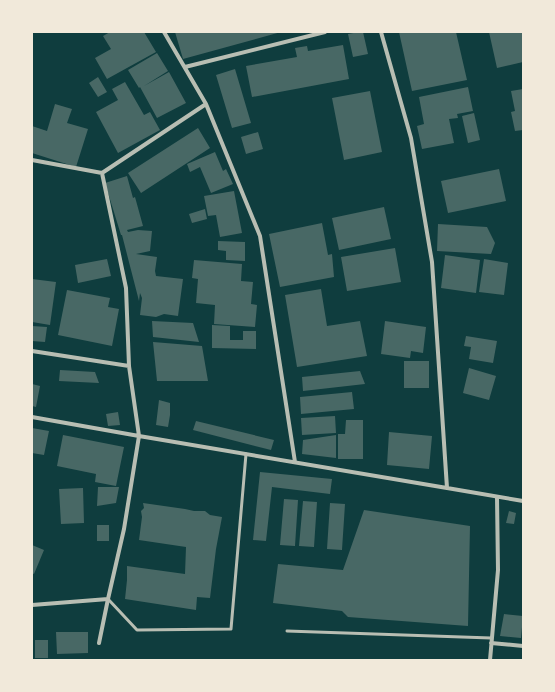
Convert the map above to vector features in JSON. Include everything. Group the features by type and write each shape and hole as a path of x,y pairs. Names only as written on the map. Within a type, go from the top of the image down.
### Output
{"street":[{"path":"164,32 206,104 260,236 295,462"},
{"path":"185,67 325,32"},
{"path":"381,32 411,138 432,262 447,488"},
{"path":"32,160 102,173 206,104"},
{"path":"99,643 124,529 139,436 129,366 126,288 102,173"},
{"path":"32,351 129,366"},
{"path":"32,417 523,501"},
{"path":"490,660 498,570 497,497"},
{"path":"32,606 108,599"},
{"path":"491,641 523,646"}],"lane":[{"path":"108,599 137,630 231,630 246,454"},
{"path":"287,631 491,641"}],"building":[{"path":"110,32 144,32 156,52 107,79 95,58 111,49 103,36"},
{"path":"175,32 281,32 183,59"},
{"path":"363,32 368,54 353,57 348,34"},
{"path":"399,32 456,32 467,80 412,91"},
{"path":"489,32 523,32 523,62 497,68"},
{"path":"343,45 349,79 252,97 246,66 297,57 295,48 307,46 308,51"},
{"path":"157,53 168,71 144,86 169,72 186,103 157,118 140,87 139,88 128,70"},
{"path":"235,69 251,123 232,128 216,75"},
{"path":"98,77 107,92 98,97 89,83"},
{"path":"125,82 144,115 150,112 160,130 118,153 96,112 118,100 112,89"},
{"path":"468,87 473,111 457,114 458,118 449,119 454,143 422,149 417,126 424,124 419,97"},
{"path":"523,89 523,130 515,131 511,112 515,111 511,91"},
{"path":"370,91 382,152 344,160 332,98"},
{"path":"55,104 72,109 67,123 88,129 76,167 32,153 32,126 47,131"},
{"path":"474,113 480,140 468,143 462,116"},
{"path":"198,128 210,148 141,193 128,173"},
{"path":"258,132 263,149 246,154 241,137"},
{"path":"215,152 223,171 226,169 233,184 211,193 200,167 190,172 187,164"},
{"path":"499,169 506,201 448,213 441,181"},
{"path":"127,176 133,198 135,197 143,226 127,230 128,232 138,230 152,231 150,251 136,254 157,257 155,271 156,276 183,279 178,316 164,314 156,317 140,315 142,298 140,293 139,301 122,235 105,183"},
{"path":"234,191 242,233 220,237 216,215 208,216 204,196"},
{"path":"384,207 391,239 339,250 332,218"},
{"path":"205,209 207,219 192,223 189,214"},
{"path":"322,223 328,255 332,254 334,277 280,287 269,234"},
{"path":"438,224 487,227 495,243 491,254 437,251"},
{"path":"218,241 245,242 245,261 226,260 226,251 218,250"},
{"path":"395,248 401,282 347,291 341,257"},
{"path":"445,255 480,260 476,293 441,288"},
{"path":"107,259 111,276 78,283 75,265"},
{"path":"484,259 508,263 504,295 479,292"},
{"path":"194,260 242,264 241,281 253,282 251,304 257,305 255,327 214,324 215,305 196,303 198,279 192,278"},
{"path":"32,279 56,282 50,325 32,322"},
{"path":"321,289 327,326 360,321 367,356 297,367 285,295"},
{"path":"67,290 110,298 108,307 119,309 112,346 58,335"},
{"path":"152,321 193,323 199,342 153,337"},
{"path":"385,321 426,327 423,353 411,351 410,358 381,354"},
{"path":"212,325 230,326 230,340 243,340 243,331 256,331 256,349 212,348"},
{"path":"32,326 47,327 45,342 32,341"},
{"path":"466,336 497,341 493,363 469,359 471,347 464,346"},
{"path":"153,342 202,346 208,381 157,381"},
{"path":"404,361 429,361 429,388 404,388"},
{"path":"469,368 496,376 489,400 463,393"},
{"path":"60,370 95,372 99,383 59,381"},
{"path":"360,371 365,384 303,391 302,377"},
{"path":"32,384 40,386 36,407 32,406"},
{"path":"352,392 354,409 301,414 300,397"},
{"path":"159,400 170,403 168,427 156,425"},
{"path":"118,412 120,425 108,426 106,414"},
{"path":"335,416 336,433 302,435 301,418"},
{"path":"346,420 363,420 363,459 338,459 338,434 345,434"},
{"path":"196,421 274,440 271,450 193,430"},
{"path":"32,428 49,431 44,455 32,453"},
{"path":"389,432 432,436 429,469 387,465"},
{"path":"63,435 124,447 116,486 95,482 96,474 57,466"},
{"path":"336,435 336,458 302,454 303,440"},
{"path":"260,472 332,479 330,494 272,487 266,541 253,540"},
{"path":"98,487 119,487 116,503 97,506"},
{"path":"83,488 84,523 61,524 59,489"},
{"path":"284,499 298,500 295,546 280,545"},
{"path":"303,501 317,502 314,547 299,546"},
{"path":"143,503 194,511 205,511 210,515 222,517 216,549 210,598 197,597 196,610 125,599 127,566 185,574 186,547 139,540 142,517 141,511 144,508"},
{"path":"330,503 345,504 342,550 327,549"},
{"path":"364,510 470,526 468,626 348,617 342,611 273,603 278,564 343,570"},
{"path":"509,511 516,513 514,524 506,523"},
{"path":"97,525 109,525 109,541 97,541"},
{"path":"32,545 44,550 34,574 32,573"},
{"path":"504,614 523,616 521,638 500,636"},
{"path":"56,632 88,632 88,653 57,654"},
{"path":"35,640 48,640 48,658 35,658"}]}
